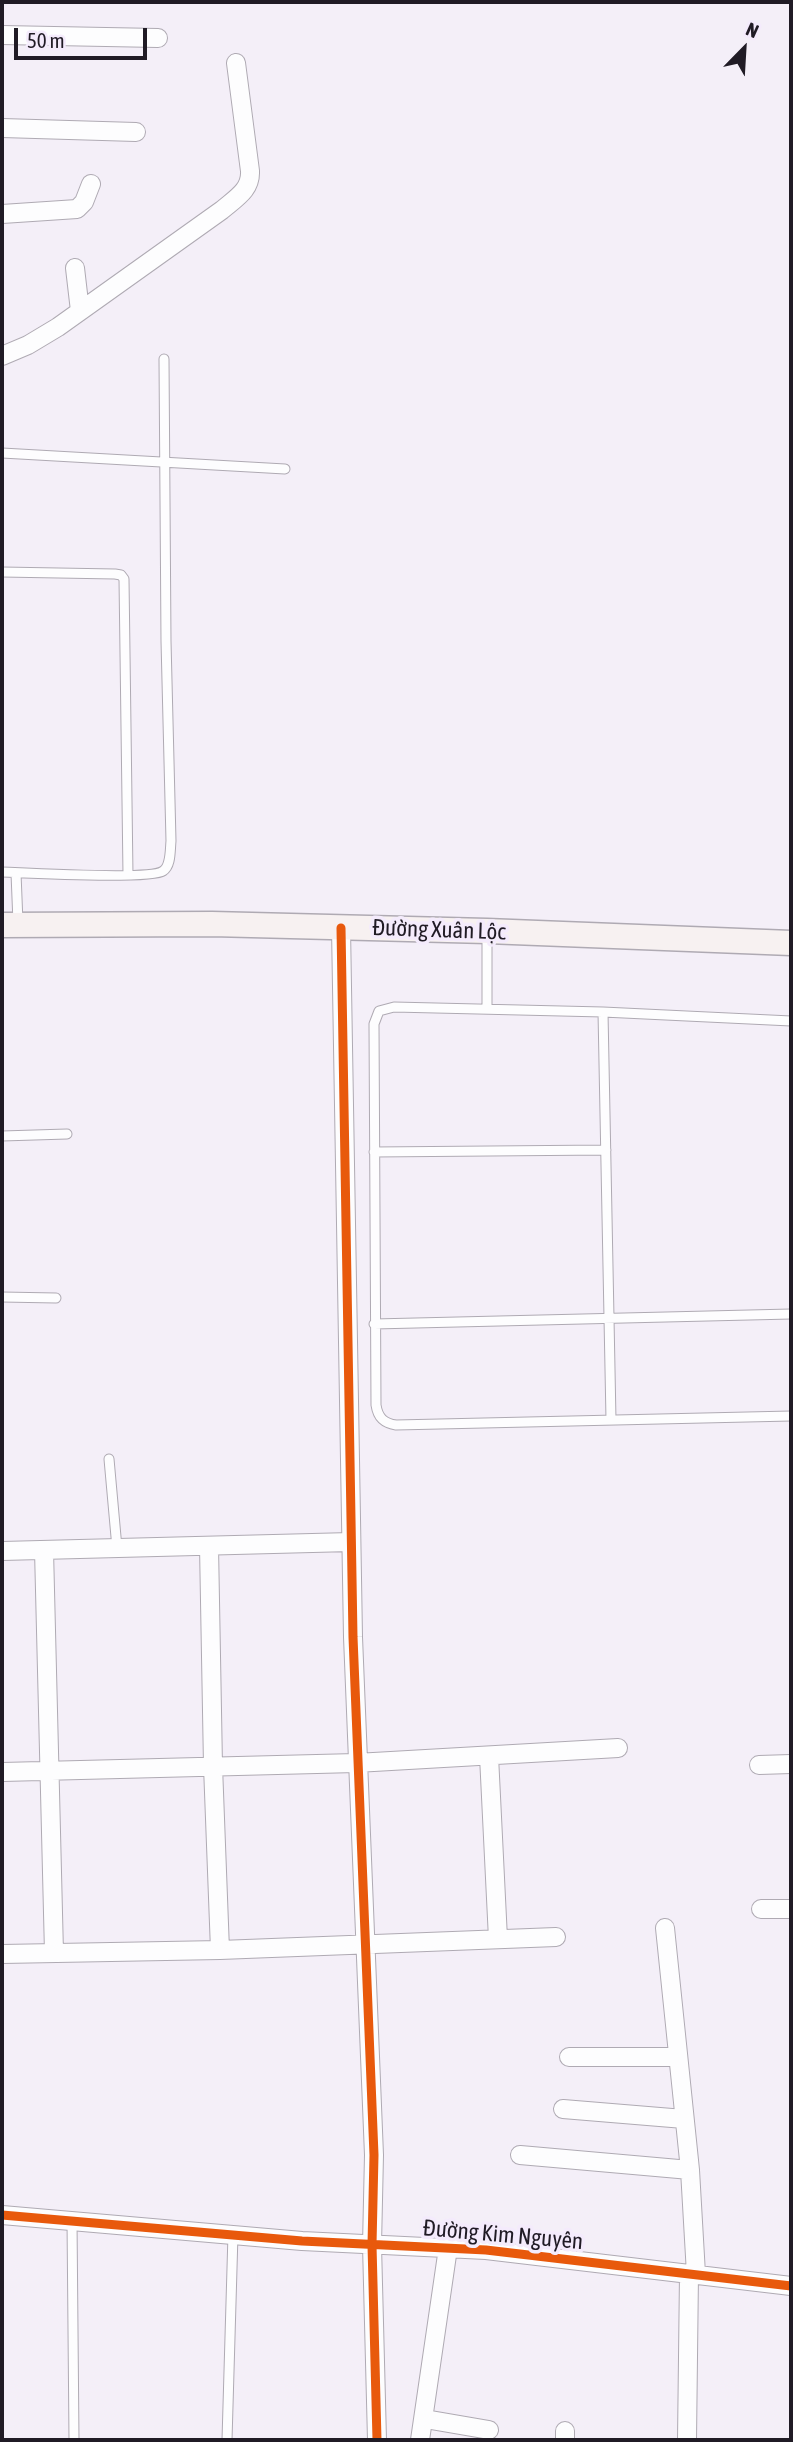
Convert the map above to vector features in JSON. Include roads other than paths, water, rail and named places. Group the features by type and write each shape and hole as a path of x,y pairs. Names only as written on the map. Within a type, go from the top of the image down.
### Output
{"street":[{"path":"2,36 158,38"},
{"path":"2,356 40,339 246,190 250,171 236,63"},
{"path":"2,128 136,132"},
{"path":"2,214 77,209 84,202 91,184"},
{"path":"75,268 80,311"},
{"name":"Đường Xuân Lộc","path":"10,925 212,925 487,931 791,943"},
{"path":"341,928 356,1763 373,2155 372,2245 377,2440"},
{"path":"2,1551 351,1542"},
{"path":"209,1546 220,1951"},
{"path":"44,1550 54,1953"},
{"path":"2,1772 356,1763 618,1748"},
{"path":"489,1756 498,1939"},
{"path":"759,1765 791,1763"},
{"path":"761,1909 791,1909"},
{"path":"665,1928 690,2170 692,2274 687,2440"},
{"path":"2,1954 220,1951 556,1937"},
{"path":"569,2057 677,2057"},
{"path":"563,2109 684,2119"},
{"path":"520,2155 690,2170"},
{"name":"Đường Kim Nguyên","path":"2,2215 372,2245 448,2248 791,2286"},
{"path":"421,2440 448,2248"},
{"path":"425,2419 489,2430"}],"lane":[{"path":"2,872 128,875 160,873 166,870 169,861 171,841 164,359"},
{"path":"2,453 285,469"},
{"path":"2,572 115,573 124,579 128,875"},
{"path":"10,925 16,873"},
{"path":"486,1009 487,931"},
{"path":"791,1021 603,1012 394,1007 379,1012 374,1024 374,1324 377,1412 383,1421 389,1424 791,1416"},
{"path":"603,1012 611,1420"},
{"path":"2,1136 67,1134"},
{"path":"374,1152 606,1150"},
{"path":"2,1297 55,1298"},
{"path":"374,1324 791,1314"},
{"path":"109,1459 117,1549"},
{"path":"72,2220 74,2440"},
{"path":"228,2440 233,2234"}]}
